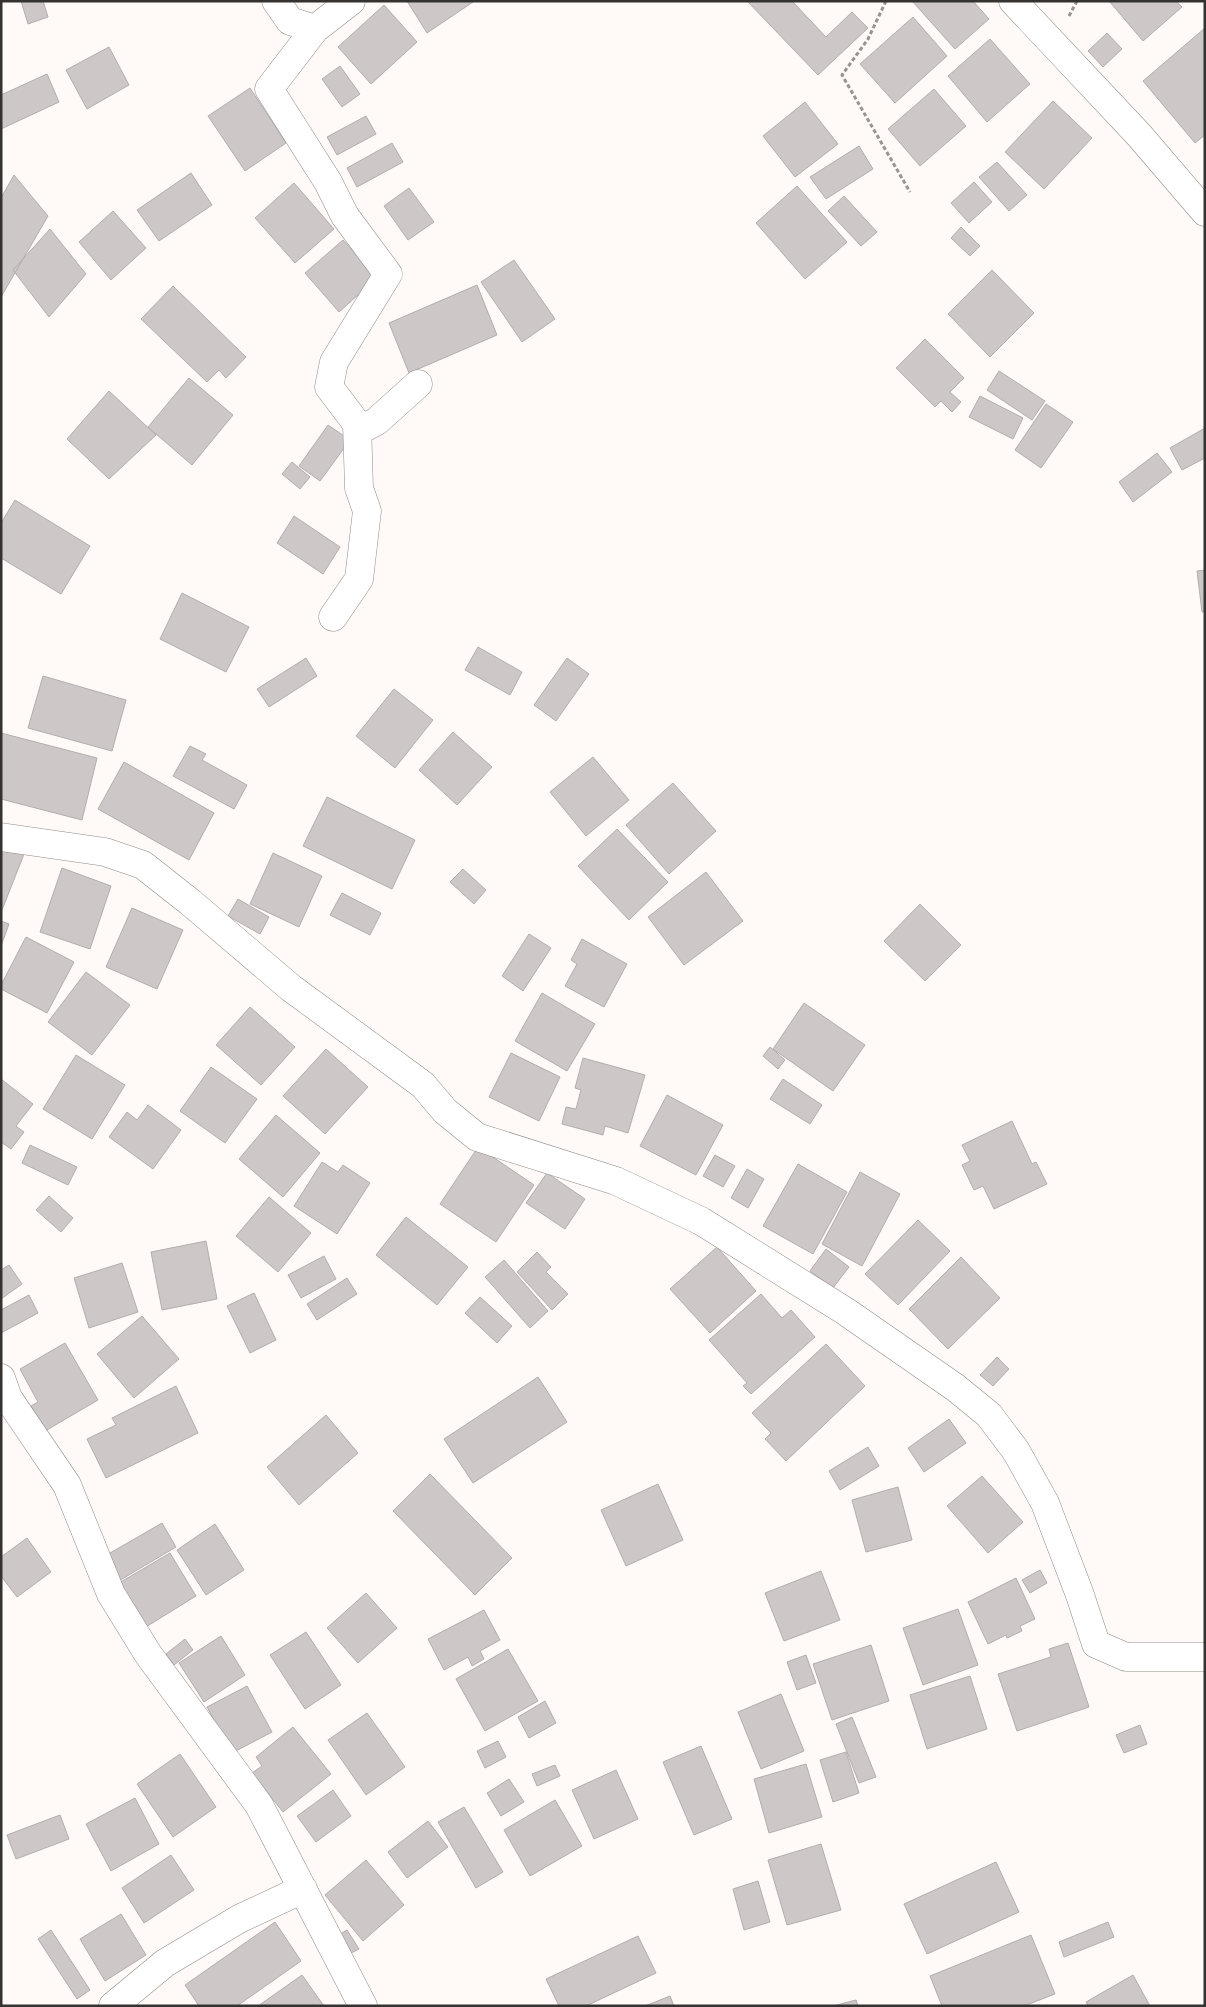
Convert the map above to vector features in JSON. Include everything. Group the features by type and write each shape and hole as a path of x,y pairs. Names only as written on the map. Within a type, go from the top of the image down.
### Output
{"street":[{"path":"276,1 290,21 314,29"},
{"path":"351,1 314,29 269,89 328,182 345,216 388,274 334,362 329,388 357,424 364,428 377,421 418,384"},
{"path":"1013,1 1139,135 1205,212"},
{"path":"333,617 360,579 368,511 359,488 357,424"},
{"path":"1,837 106,852 143,865 190,902 291,988 423,1085 445,1111 477,1137 616,1181 702,1221 845,1311 956,1388 989,1415 1016,1450 1045,1503 1096,1644 1126,1657 1205,1657"},
{"path":"1,1378 8,1398 67,1485 110,1594 148,1654 259,1805 363,2006"},
{"path":"113,2006 165,1963 239,1919 303,1889"}],"path":[{"path":"886,1 868,39 842,75 910,192"}],"building":[{"path":"21,1 43,1 48,17 28,24"},
{"path":"407,1 472,1 473,2 427,33"},
{"path":"747,1 792,1 826,37 852,12 868,28 818,75"},
{"path":"912,1 973,1 989,19 955,49"},
{"path":"1109,1 1176,1 1182,7 1143,41"},
{"path":"384,5 417,42 371,84 338,47"},
{"path":"913,17 947,56 895,103 860,64"},
{"path":"1205,28 1205,135 1195,143 1143,81"},
{"path":"1107,33 1122,49 1103,67 1088,51"},
{"path":"990,39 1030,84 987,122 948,76"},
{"path":"109,47 129,85 87,109 66,70"},
{"path":"340,66 360,94 342,107 322,79"},
{"path":"47,74 59,102 1,129 1,95"},
{"path":"250,88 286,143 245,171 208,116"},
{"path":"934,89 966,126 920,166 888,129"},
{"path":"1053,101 1092,138 1044,189 1005,152"},
{"path":"805,102 838,144 795,177 763,136"},
{"path":"366,116 376,134 337,155 327,137"},
{"path":"392,143 403,162 357,187 347,168"},
{"path":"859,146 873,169 826,199 810,177"},
{"path":"997,162 1027,195 1009,211 979,177"},
{"path":"191,173 212,205 159,241 137,210"},
{"path":"14,175 48,216 1,297 1,198"},
{"path":"974,182 992,202 969,223 951,203"},
{"path":"294,183 334,229 295,263 255,218"},
{"path":"797,186 847,242 805,279 756,223"},
{"path":"409,188 434,222 408,240 384,206"},
{"path":"844,196 877,232 861,246 828,211"},
{"path":"113,211 146,248 111,280 79,242"},
{"path":"961,227 980,246 970,256 951,238"},
{"path":"50,229 86,274 49,317 13,270"},
{"path":"343,240 377,278 339,312 305,273"},
{"path":"514,260 555,319 522,342 481,282"},
{"path":"992,270 1034,313 990,357 948,314"},
{"path":"477,285 497,335 409,373 389,323"},
{"path":"173,286 246,357 226,378 219,370 207,382 141,319"},
{"path":"925,339 964,378 950,392 961,402 952,412 941,401 935,407 896,368"},
{"path":"999,371 1045,401 1032,420 987,390"},
{"path":"189,378 233,415 192,465 148,427"},
{"path":"109,391 156,435 109,479 67,439"},
{"path":"980,396 1023,418 1013,439 969,417"},
{"path":"1046,404 1073,422 1041,468 1015,450"},
{"path":"328,425 350,440 320,481 299,466"},
{"path":"1205,428 1205,458 1182,470 1170,448"},
{"path":"1157,453 1172,472 1133,502 1119,482"},
{"path":"292,462 310,477 300,489 282,474"},
{"path":"15,500 90,546 61,594 1,558 1,523"},
{"path":"294,516 340,547 323,574 277,543"},
{"path":"1205,570 1205,612 1202,612 1197,571"},
{"path":"182,593 249,627 226,672 160,639"},
{"path":"478,647 522,672 510,695 465,670"},
{"path":"306,658 317,676 269,707 257,689"},
{"path":"567,658 589,674 556,721 534,705"},
{"path":"43,676 126,700 112,751 28,728"},
{"path":"394,689 433,720 395,768 356,736"},
{"path":"453,732 492,767 457,805 419,770"},
{"path":"1,733 97,758 82,820 1,799"},
{"path":"190,746 206,754 202,760 247,785 234,809 173,776"},
{"path":"593,757 629,800 586,836 550,792"},
{"path":"124,762 214,813 189,860 98,809"},
{"path":"673,783 716,831 669,874 626,825"},
{"path":"327,797 415,840 392,889 303,846"},
{"path":"617,829 668,882 629,920 578,866"},
{"path":"1,842 26,849 2,910 1,910"},
{"path":"273,853 322,876 299,927 250,904"},
{"path":"62,868 111,886 90,949 40,932"},
{"path":"463,869 486,890 474,904 450,882"},
{"path":"706,872 743,921 684,965 648,917"},
{"path":"342,893 381,913 370,935 330,915"},
{"path":"238,899 269,917 260,934 228,916"},
{"path":"920,904 961,945 925,981 884,941"},
{"path":"132,908 183,930 157,989 106,967"},
{"path":"1,921 9,924 1,946"},
{"path":"529,934 551,948 523,991 502,976"},
{"path":"26,937 74,962 47,1013 1,989 1,985"},
{"path":"582,939 627,964 604,1007 565,986 577,964 571,960"},
{"path":"86,972 130,1005 92,1055 48,1022"},
{"path":"542,993 595,1024 567,1071 515,1041"},
{"path":"804,1003 865,1045 833,1091 773,1049"},
{"path":"250,1007 295,1047 261,1085 216,1045"},
{"path":"770,1047 785,1060 778,1069 763,1056"},
{"path":"326,1049 368,1087 325,1134 283,1096"},
{"path":"511,1053 560,1077 539,1121 489,1097"},
{"path":"76,1055 125,1085 92,1139 43,1109"},
{"path":"583,1058 645,1075 628,1133 605,1126 603,1135 562,1124 566,1107 576,1109 581,1090 575,1088"},
{"path":"211,1067 257,1099 225,1143 180,1111"},
{"path":"1,1079 33,1104 16,1126 24,1132 11,1149 1,1142"},
{"path":"783,1079 822,1105 810,1124 770,1099"},
{"path":"667,1095 723,1125 696,1175 640,1146"},
{"path":"148,1105 181,1130 153,1169 109,1137 127,1112 137,1120"},
{"path":"276,1115 320,1153 283,1197 239,1159"},
{"path":"1012,1121 1032,1164 1036,1162 1047,1184 994,1209 983,1186 974,1190 962,1165 970,1161 962,1145"},
{"path":"30,1145 77,1167 68,1185 22,1163"},
{"path":"478,1147 534,1185 496,1242 440,1204"},
{"path":"715,1155 735,1166 723,1187 703,1176"},
{"path":"322,1162 338,1172 343,1165 370,1183 337,1234 294,1206"},
{"path":"798,1164 847,1192 813,1254 763,1226"},
{"path":"747,1169 764,1179 748,1208 731,1198"},
{"path":"860,1172 900,1194 862,1266 822,1244"},
{"path":"547,1173 585,1199 565,1229 526,1203"},
{"path":"49,1196 73,1218 61,1232 36,1210"},
{"path":"269,1197 311,1233 278,1272 236,1236"},
{"path":"406,1217 468,1267 437,1305 376,1255"},
{"path":"918,1220 950,1251 898,1305 865,1274"},
{"path":"206,1241 217,1299 162,1310 151,1252"},
{"path":"717,1247 756,1291 710,1333 670,1289"},
{"path":"826,1249 849,1267 833,1288 810,1271"},
{"path":"537,1252 551,1267 546,1272 568,1294 552,1310 517,1272"},
{"path":"324,1256 336,1279 301,1298 288,1275"},
{"path":"961,1257 1000,1298 948,1349 909,1309"},
{"path":"504,1260 548,1311 530,1328 485,1277"},
{"path":"122,1263 138,1312 89,1328 74,1278"},
{"path":"9,1265 22,1284 1,1299 1,1270"},
{"path":"347,1278 357,1294 317,1320 307,1304"},
{"path":"254,1293 276,1340 250,1353 227,1306"},
{"path":"761,1294 782,1318 791,1310 815,1337 751,1394 743,1386 747,1383 709,1340"},
{"path":"29,1295 38,1313 1,1333 1,1310"},
{"path":"480,1297 512,1326 497,1343 465,1313"},
{"path":"142,1316 179,1359 134,1398 97,1354"},
{"path":"65,1343 98,1400 40,1434 31,1419 36,1415 31,1406 38,1402 20,1369"},
{"path":"826,1344 865,1386 786,1461 765,1439 771,1433 752,1413"},
{"path":"997,1357 1009,1369 993,1386 980,1375"},
{"path":"538,1377 567,1422 473,1483 444,1439"},
{"path":"176,1386 198,1433 106,1478 87,1439 116,1425 112,1418"},
{"path":"326,1415 358,1453 299,1505 267,1467"},
{"path":"949,1419 966,1443 924,1472 908,1448"},
{"path":"868,1447 879,1466 840,1490 829,1471"},
{"path":"430,1474 512,1558 475,1595 393,1511"},
{"path":"982,1476 1023,1522 988,1553 947,1506"},
{"path":"658,1484 683,1540 626,1566 601,1510"},
{"path":"898,1487 912,1540 866,1552 852,1500"},
{"path":"162,1523 176,1547 112,1585 98,1560"},
{"path":"215,1524 244,1570 206,1595 177,1550"},
{"path":"27,1538 51,1572 17,1597 1,1576 1,1557"},
{"path":"170,1553 196,1596 141,1630 114,1586"},
{"path":"1040,1570 1047,1583 1030,1593 1022,1580"},
{"path":"821,1571 840,1620 784,1641 765,1593"},
{"path":"1016,1578 1035,1619 1020,1626 1022,1631 1007,1638 1006,1635 988,1644 968,1602"},
{"path":"366,1593 397,1628 358,1663 327,1628"},
{"path":"958,1609 978,1665 923,1685 903,1628"},
{"path":"484,1610 500,1640 480,1651 484,1659 472,1666 468,1657 444,1670 428,1639"},
{"path":"306,1632 341,1685 305,1709 270,1655"},
{"path":"221,1636 245,1675 204,1702 179,1663"},
{"path":"185,1639 193,1650 174,1665 166,1654"},
{"path":"1068,1643 1089,1707 1017,1731 998,1674 1051,1657 1049,1649"},
{"path":"871,1645 889,1701 832,1720 813,1664"},
{"path":"508,1649 538,1701 485,1731 456,1679"},
{"path":"806,1655 816,1683 797,1690 787,1662"},
{"path":"970,1676 987,1729 927,1749 910,1695"},
{"path":"247,1686 272,1732 232,1753 207,1707"},
{"path":"781,1694 804,1751 761,1769 738,1712"},
{"path":"545,1701 556,1723 529,1738 518,1717"},
{"path":"367,1713 405,1767 366,1795 328,1740"},
{"path":"852,1717 876,1777 859,1783 836,1724"},
{"path":"1140,1725 1147,1744 1124,1753 1116,1735"},
{"path":"293,1727 331,1774 283,1812 252,1773 262,1766 256,1757"},
{"path":"498,1741 506,1757 485,1768 477,1751"},
{"path":"701,1746 732,1819 694,1835 663,1762"},
{"path":"846,1752 859,1793 833,1802 820,1760"},
{"path":"180,1754 216,1807 173,1837 137,1784"},
{"path":"806,1764 822,1817 769,1833 754,1779"},
{"path":"555,1765 560,1776 537,1786 532,1774"},
{"path":"616,1770 638,1819 594,1839 572,1790"},
{"path":"509,1779 524,1802 501,1816 487,1793"},
{"path":"333,1790 351,1816 316,1842 297,1816"},
{"path":"135,1798 159,1844 111,1871 86,1824"},
{"path":"555,1800 582,1846 530,1876 504,1830"},
{"path":"464,1807 503,1872 476,1888 438,1822"},
{"path":"60,1815 69,1839 16,1859 7,1835"},
{"path":"428,1821 448,1847 407,1878 388,1852"},
{"path":"821,1844 841,1910 787,1925 768,1860"},
{"path":"171,1855 194,1890 144,1923 122,1888"},
{"path":"366,1860 404,1905 363,1941 325,1895"},
{"path":"996,1862 1019,1912 927,1954 904,1904"},
{"path":"758,1881 770,1922 744,1930 733,1889"},
{"path":"121,1914 146,1955 105,1981 80,1939"},
{"path":"275,1922 301,1961 237,2006 199,2006 185,1985"},
{"path":"1108,1922 1114,1937 1064,1957 1059,1942"},
{"path":"51,1930 90,1990 77,1999 38,1939"},
{"path":"347,1930 359,1949 349,1954 337,1936"},
{"path":"1031,1935 1055,1994 1024,2006 942,2006 930,1976"},
{"path":"638,1936 656,1973 586,2006 559,2006 546,1979"},
{"path":"302,1975 324,2006 258,2006"},
{"path":"1133,1975 1150,2006 1088,2006 1086,2002"},
{"path":"670,1996 674,2006 645,2006"},
{"path":"856,2000 858,2006 833,2006"}]}
